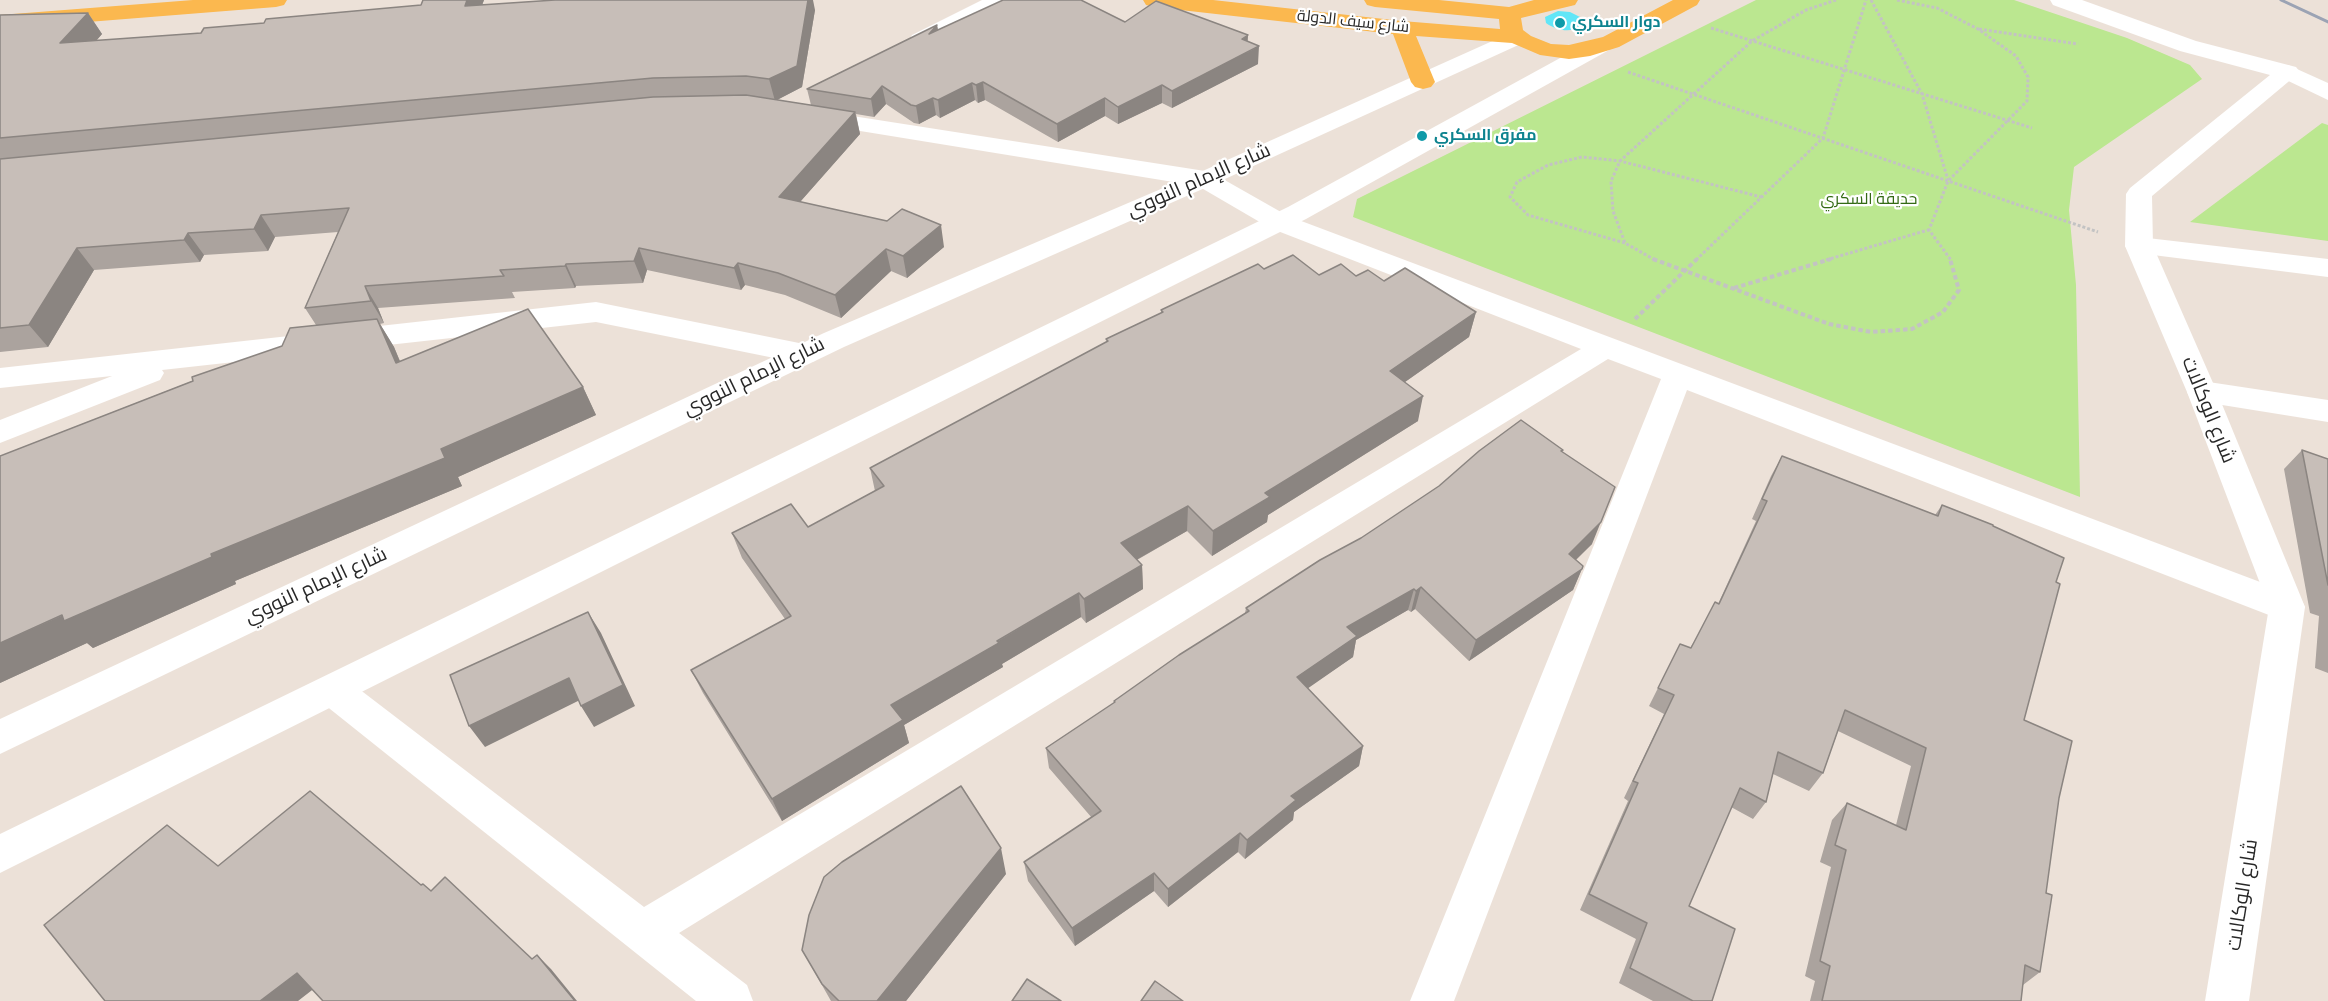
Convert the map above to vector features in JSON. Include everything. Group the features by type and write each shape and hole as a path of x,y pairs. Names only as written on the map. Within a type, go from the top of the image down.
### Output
{"main road":[{"path":"0,22 276,0"},
{"name":"شارع سيف الدولة","path":"1154,0 1401,28 1514,26"},
{"name":"شارع سيف الدولة","path":"1375,0 1514,26"},
{"path":"1567,0 1527,8 1514,26 1529,44 1559,52 1591,50 1629,34 1689,0"},
{"path":"1401,28 1423,82"}],"street":[{"path":"905,48 999,0"},
{"path":"2061,0 2188,46 2288,72"},
{"path":"2113,0 2206,34 2328,93"},
{"name":"شارع الإمام النووي","path":"0,736 804,354 1423,82 1514,26"},
{"path":"0,854 1279,222 1591,50"},
{"name":"شارع الوكالات","path":"2227,1001 2287,608 2202,392 2139,246 2139,194 2288,72"},
{"path":"801,103 1205,179 1279,222 2287,608"},
{"path":"2139,246 2328,268"},
{"path":"0,378 596,312 804,354"},
{"path":"642,932 1606,346"},
{"path":"0,432 187,357"},
{"path":"1432,1001 1678,375"},
{"path":"2202,392 2328,411"},
{"path":"333,690 731,1001"}],"path":[{"path":"1625,243 1613,211 1611,181 1620,161 1752,41 1806,10 1836,0"},
{"path":"1606,346 1822,138 1866,0"},
{"path":"1871,0 1922,94 1948,181"},
{"path":"1897,0 1937,8 1978,28 2016,56 2028,77 2027,101 1948,181 1929,230"},
{"path":"1704,26 2032,128"},
{"path":"1978,28 2088,46"},
{"path":"1591,50 1693,94 2139,246"},
{"path":"1761,197 1620,161 1582,157 1548,165 1517,182 1510,197 1528,215 1625,243 1658,262 1829,324 1871,332 1912,329 1943,312 1959,290 1951,260 1929,230"},
{"path":"1734,288 1929,230"}],"green space":[{"name":"حديقة السكري","path":"1756,0 2014,0 2127,38 2190,65 2202,79 2074,167 2069,210 2076,285 2080,497 1353,217 1357,199"},
{"path":"2322,123 2328,125 2328,241 2190,222"}],"water":[{"path":"1558,11 1570,12 1580,17 1582,26 1573,30 1564,30 1546,23 1545,17"}],"building":[{"path":"423,0 467,0 465,6 555,0 808,0 797,66 769,79 746,76 653,78 0,138 0,15 88,13 60,43 201,33 204,28 264,23 266,19 421,5"},
{"path":"1003,0 1081,0 1125,22 1156,1 1248,35 1242,39 1259,46 1172,91 1162,85 1118,107 1105,98 1057,124 983,82 976,85 972,83 938,100 933,98 916,106 882,86 871,99 807,89 937,25 929,34"},
{"path":"746,95 855,112 779,197 887,221 902,209 941,225 903,256 886,249 835,295 778,273 738,263 734,268 639,248 634,261 500,270 504,276 365,286 371,301 305,308 349,208 261,215 254,229 188,233 184,240 77,248 29,325 0,328 0,159 653,97"},
{"path":"1293,255 1319,275 1341,264 1356,276 1368,270 1384,281 1405,268 1476,312 1390,371 1423,396 1265,493 1270,497 1213,531 1188,506 1121,543 1142,565 1084,599 1079,593 997,641 999,643 891,705 903,720 772,799 691,670 791,616 732,533 791,504 808,527 884,486 870,468 1108,341 1106,339 1163,312 1161,310 1258,264 1264,269"},
{"path":"528,309 583,387 441,449 445,458 211,554 212,557 64,621 62,615 0,643 0,456 193,381 192,377 282,346 290,328 377,319 396,363"},
{"path":"1521,420 1563,450 1561,451 1615,487 1601,522 1569,554 1583,566 1582,569 1476,640 1421,587 1347,627 1357,636 1297,677 1363,746 1291,796 1296,800 1247,840 1240,833 1168,889 1154,873 1072,928 1024,862 1101,811 1046,748 1115,702 1179,655 1249,611 1246,608 1320,560 1361,538 1439,486 1479,451"},
{"path":"2302,450 2328,459 2328,585"},
{"path":"1782,456 1938,516 1942,505 1993,525 2064,558 2056,582 2060,584 2024,720 2072,741 2059,798 2046,893 2052,895 2040,972 2025,965 2021,1001 1822,1001 1830,966 1820,961 1846,850 1835,845 1847,803 1906,830 1926,748 1845,710 1823,773 1778,752 1766,802 1740,788 1689,906 1735,929 1712,1001 1693,1001 1630,968 1647,923 1589,894 1638,783 1633,781 1674,695 1658,688 1680,644 1691,648 1715,602 1719,604 1767,501 1762,499"},
{"path":"588,612 623,685 581,706 569,678 469,726 450,675"},
{"path":"961,786 1001,848 877,1001 839,1001 822,984 802,950 809,915 824,877 842,862"},
{"path":"310,791 421,885 423,884 431,891 445,877 532,959 537,955 575,1001 323,1001 297,973 260,1001 105,1001 44,925 167,825 218,866"},
{"path":"1027,979 1061,1001 1012,1001"},
{"path":"1155,981 1183,1001 1141,1001"}],"railway":[{"path":"2281,0 2328,22"}],"place":[{"name":"دوار السكري","path":"1560,23"},
{"name":"مفرق السكري","path":"1422,136"}]}
